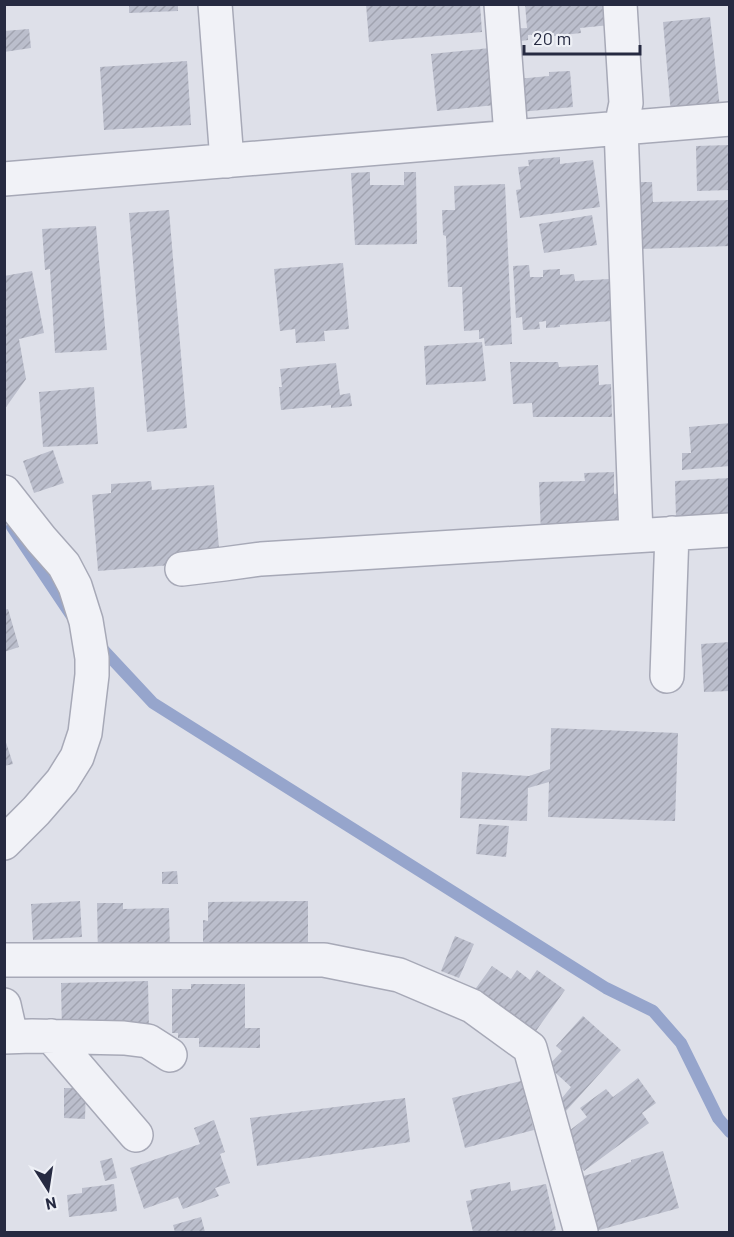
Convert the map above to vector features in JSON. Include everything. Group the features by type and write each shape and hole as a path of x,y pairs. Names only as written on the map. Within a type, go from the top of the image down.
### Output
{"street":[{"path":"215,4 227,161"},
{"path":"501,4 512,136"},
{"path":"621,4 626,103 621,127 636,535"},
{"path":"4,179 729,119"},
{"path":"4,492 64,565 75,586 86,621 92,658 87,722 76,757 62,782 4,843"},
{"path":"182,569 261,559 729,530"},
{"path":"667,676 672,533"},
{"path":"4,960 324,960 399,975 472,1006 530,1048 580,1233"},
{"path":"4,1005 9,1027 4,1031"},
{"path":"51,1036 136,1135"},
{"path":"4,1037 124,1038 148,1041 170,1055"}],"building":[{"path":"129,4 178,4 178,11 129,13"},
{"path":"366,4 480,4 482,32 369,42"},
{"path":"525,4 608,4 610,25 580,28 581,33 554,36 554,33 528,35 528,40 513,42 511,29 527,28"},
{"path":"710,17 720,108 671,113 663,22"},
{"path":"29,29 31,48 4,52 4,31"},
{"path":"490,48 495,105 437,111 431,54"},
{"path":"187,61 191,125 104,130 100,67"},
{"path":"570,71 573,107 520,112 517,79 549,76 549,72"},
{"path":"730,145 730,190 697,191 696,146"},
{"path":"560,157 560,164 593,160 600,207 520,218 516,190 521,189 518,167 529,166 528,160"},
{"path":"370,172 370,185 404,185 404,172 416,172 417,244 355,245 351,173"},
{"path":"639,182 652,182 653,202 730,200 730,246 641,249"},
{"path":"505,184 512,344 485,346 484,338 479,339 479,330 464,331 462,287 448,287 446,236 443,235 442,210 455,210 454,186"},
{"path":"169,210 187,428 147,432 129,213"},
{"path":"592,215 597,245 544,253 539,224"},
{"path":"96,226 107,350 55,353 50,269 45,270 42,229"},
{"path":"343,263 349,329 324,331 325,341 296,343 295,329 280,331 274,269"},
{"path":"529,265 530,277 543,277 543,270 560,269 560,275 574,274 575,281 609,279 612,321 546,328 546,321 539,322 540,329 523,330 522,317 516,318 513,266"},
{"path":"32,271 44,333 19,339 26,379 4,410 4,276"},
{"path":"482,342 486,381 426,385 424,346"},
{"path":"510,362 558,362 559,367 598,365 599,385 611,384 612,417 533,417 532,403 513,404"},
{"path":"336,363 340,395 350,393 352,406 331,408 331,405 281,410 280,369"},
{"path":"94,387 98,444 43,447 39,392"},
{"path":"730,423 730,466 682,470 682,453 691,453 689,427"},
{"path":"53,450 64,483 34,493 23,461"},
{"path":"614,472 614,494 621,493 622,528 541,534 539,482 585,481 584,473"},
{"path":"730,478 730,516 676,518 675,481"},
{"path":"151,481 152,490 214,485 220,561 98,571 92,495 111,493 111,484"},
{"path":"8,609 19,647 4,652 4,610"},
{"path":"730,642 730,691 704,692 701,644"},
{"path":"551,728 678,733 675,821 548,817 549,782 528,788 527,821 460,818 462,772 529,776 550,769"},
{"path":"4,736 13,764 4,766"},
{"path":"479,824 509,826 506,857 476,854"},
{"path":"177,871 178,884 162,884 162,872"},
{"path":"80,901 82,937 33,940 31,904"},
{"path":"308,901 308,945 203,946 203,920 208,921 208,902"},
{"path":"97,903 123,903 123,909 169,908 170,952 98,958"},
{"path":"455,936 474,944 459,978 441,971"},
{"path":"492,966 511,979 517,970 530,980 537,970 565,990 531,1038 471,995"},
{"path":"148,981 149,1030 62,1032 61,983"},
{"path":"191,984 245,984 245,1028 260,1028 260,1048 199,1047 199,1038 178,1038 178,1033 172,1033 172,989 191,989"},
{"path":"583,1016 621,1050 566,1111 557,1104 571,1087 548,1066 562,1051 556,1046"},
{"path":"638,1078 656,1103 642,1113 649,1123 584,1171 572,1156 578,1152 565,1134 587,1117 580,1108 606,1089 613,1097"},
{"path":"521,1081 534,1130 465,1148 452,1098"},
{"path":"64,1088 86,1088 85,1119 64,1118"},
{"path":"405,1098 410,1142 257,1166 250,1118"},
{"path":"214,1120 225,1152 220,1154 230,1183 215,1188 219,1196 183,1209 178,1197 144,1209 130,1168 200,1144 194,1128"},
{"path":"663,1151 679,1208 592,1232 577,1178"},
{"path":"112,1158 117,1178 105,1181 100,1161"},
{"path":"510,1182 511,1191 546,1184 556,1230 473,1232 466,1201 472,1200 470,1190"},
{"path":"114,1184 117,1211 69,1217 67,1195 82,1193 82,1188"},
{"path":"201,1217 205,1232 175,1232 173,1225"}],"waterway":[{"path":"12,527 71,615"},
{"path":"97,643 153,703 606,988 653,1011 681,1043 718,1118 730,1132"}]}
